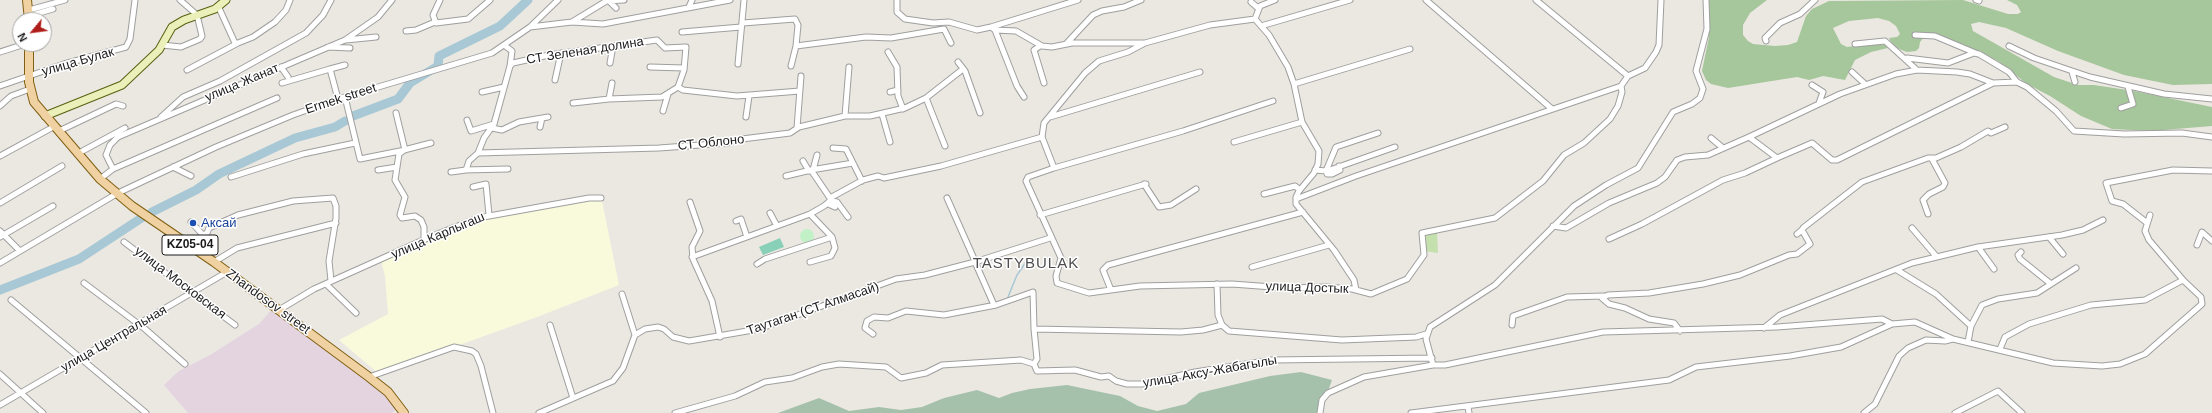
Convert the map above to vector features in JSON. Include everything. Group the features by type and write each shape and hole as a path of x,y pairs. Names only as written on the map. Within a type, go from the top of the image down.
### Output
{"main road":[{"path":"27,0 28,12"},
{"name":"Zhandosov street","path":"29,52 30,89 34,102 100,179 132,206 214,262 370,377 388,392 404,413"}],"street":[{"path":"38,12 65,0"},
{"name":"улица Булак","path":"29,76 126,47 130,39 135,0"},
{"path":"162,46 171,48 181,47 200,39 202,36 197,14 180,0"},
{"path":"215,9 226,0"},
{"path":"188,70 235,44 253,37 275,22 286,10 290,0"},
{"path":"159,119 183,97 220,81 306,33 322,15 331,0"},
{"name":"улица Жанат","path":"113,169 106,154 112,143 124,134 345,40 378,17 392,0"},
{"path":"435,22 433,15 440,0"},
{"path":"406,31 416,30 435,22 468,19 490,0"},
{"name":"Ermek street","path":"0,263 118,193 223,144 338,99 492,53 530,27 558,0"},
{"path":"572,22 605,2 624,0"},
{"path":"690,7 692,0"},
{"path":"530,27 572,22 603,24 730,0"},
{"path":"738,64 744,0"},
{"path":"897,0 897,12 905,18 933,23 949,22 977,30 993,28 1078,0"},
{"path":"1066,44 1093,15 1102,11 1124,8 1141,0"},
{"path":"1255,19 1258,8 1265,3 1275,0"},
{"path":"1261,26 1350,0"},
{"path":"1426,0 1552,109"},
{"path":"1536,0 1628,76"},
{"path":"1296,199 1356,176 1621,86 1628,76 1645,68 1656,52 1659,45 1662,12 1661,0"},
{"path":"1217,284 1218,315 1222,325 1229,331 1288,337 1342,340 1426,336 1436,322 1495,285 1561,217 1588,197 1638,168 1673,112 1692,104 1700,98 1703,89 1696,71 1707,29 1706,0"},
{"path":"1766,41 1765,38 1780,22 1800,14 1815,0"},
{"path":"605,2 611,2 616,8"},
{"path":"1251,2 1258,8"},
{"path":"45,116 122,85 162,46 172,27 197,14 219,8 235,44"},
{"path":"43,12 54,9"},
{"path":"682,32 795,19 798,25 796,46 791,66"},
{"path":"1255,19 1283,58 1294,84 1302,122 1319,150 1315,170 1300,190 1296,199 1296,204 1329,245 1354,280 1356,290"},
{"path":"1054,168 1042,137 1042,126 1085,72 1095,64 1128,52 1144,43 1210,25 1255,19"},
{"path":"993,28 1016,31 1040,46 1052,47 1066,44 1144,43"},
{"path":"993,28 1017,86 1024,96"},
{"path":"796,46 866,37 897,37 944,29 950,43"},
{"path":"1915,35 1935,36 1975,53 2005,69 2017,82 2027,87 2056,111 2074,131 2124,134 2182,133 2212,138"},
{"path":"345,40 376,37"},
{"name":"СТ Зеленая долина","path":"510,66 518,62 561,53 655,40 665,48 686,47 684,68 678,87"},
{"path":"1855,44 1881,40 1907,58 1918,70"},
{"name":"СТ Зеленая долина","path":"478,153 484,138 493,126 510,66 512,52 504,45"},
{"path":"610,63 613,46"},
{"path":"1040,46 1034,50 1044,84"},
{"path":"2008,46 2034,58 2072,72 2128,87 2164,94 2212,99"},
{"path":"327,47 350,48"},
{"path":"0,52 12,48"},
{"path":"1294,84 1410,49"},
{"path":"888,52 897,67 898,90 903,109"},
{"path":"555,80 561,53"},
{"path":"1907,58 1948,63 1975,53"},
{"path":"958,62 963,69 980,113"},
{"path":"282,83 345,65"},
{"path":"282,66 288,77"},
{"path":"650,67 684,68"},
{"path":"845,116 849,67"},
{"path":"330,69 338,99"},
{"name":"СТ Облоно","path":"478,153 486,154 545,150 659,148 722,144 790,133 796,128 845,116 882,114 903,109 926,98 963,69"},
{"path":"1553,226 1566,228 1609,203 1657,183 1665,177 1677,160 1685,157 1708,155 1818,104 1890,75 1918,70 1970,74 1993,83 2017,82"},
{"path":"1050,117 1200,72"},
{"path":"1852,72 1865,84"},
{"path":"2072,72 2075,82"},
{"path":"0,86 29,76"},
{"path":"796,128 801,76"},
{"path":"608,99 612,83"},
{"path":"1609,239 1642,224 1723,180 1745,173 1812,143 1832,160 1837,160 1993,83"},
{"path":"1812,85 1823,92 1818,104"},
{"name":"улица Достык","path":"1050,238 1061,258 1056,276 1057,283 1085,293 1140,286 1217,284 1286,288 1326,286 1356,290 1371,294 1407,279 1424,255 1422,233 1495,218 1543,181 1564,155 1584,143 1610,119 1618,106 1622,92 1621,86"},
{"path":"573,103 608,99 662,97 678,87 683,90 749,96 800,91"},
{"path":"2121,108 2133,104 2128,87"},
{"path":"482,92 504,88"},
{"path":"0,106 11,96 30,89"},
{"path":"890,92 898,90"},
{"path":"662,111 668,94"},
{"path":"746,116 749,96"},
{"path":"345,97 360,159 431,143"},
{"path":"100,179 113,169 277,98"},
{"path":"926,98 945,146"},
{"path":"1050,238 1028,187 1027,179 1054,168 1183,131 1273,101"},
{"path":"0,156 57,129 116,104 123,106"},
{"path":"396,113 404,150"},
{"path":"882,114 890,142"},
{"path":"467,120 471,131 493,126 502,130 519,122 545,117 540,127"},
{"path":"1234,142 1302,122"},
{"path":"1797,234 1862,182 1928,158 1932,159 1958,149 1988,131 1991,133 2005,127"},
{"path":"77,154 124,128"},
{"path":"1326,172 1336,147 1378,133"},
{"path":"692,257 810,214 862,181 878,176 884,178 941,166 1042,137"},
{"path":"1749,137 1777,158"},
{"path":"1711,138 1723,148"},
{"path":"231,177 303,154 355,143"},
{"path":"1315,170 1326,172 1327,174 1336,172 1340,170 1339,166 1395,147"},
{"path":"833,148 846,149 862,181"},
{"path":"404,150 399,154 395,180 398,189 405,197 400,215 402,218 416,216 421,220 424,227 424,240"},
{"path":"466,169 472,158 478,153"},
{"path":"811,170 815,155 817,155"},
{"path":"1928,214 1923,200 1928,194 1943,187 1945,184 1932,159"},
{"path":"803,161 811,170 833,207 842,210"},
{"path":"786,176 853,163"},
{"path":"0,203 62,166"},
{"path":"173,167 191,176"},
{"path":"378,170 397,167"},
{"path":"451,172 466,169 508,170"},
{"path":"2146,222 2123,204 2112,200 2106,183 2124,178 2173,170 2212,171"},
{"path":"473,187 486,184 489,214"},
{"path":"1040,215 1145,184 1159,207 1171,205 1196,189"},
{"path":"1264,194 1290,186 1295,186 1300,190"},
{"path":"188,244 204,235 209,228 238,214 275,204 318,198 333,198 336,206 336,223 329,261 329,282 356,313"},
{"name":"улица Карлыгаш","path":"278,310 329,282 424,240 489,214 513,213 589,198 601,198"},
{"path":"947,198 994,305"},
{"path":"830,201 837,202 848,217"},
{"path":"690,202 700,231 692,247 692,257 698,273 712,300 720,337"},
{"path":"20,251 1,234 53,206"},
{"path":"1111,290 1103,270 1108,265 1303,212"},
{"path":"770,213 777,226"},
{"path":"810,214 832,237 835,248 831,256 810,262"},
{"path":"1411,413 1469,410 1670,380 1696,367 1815,352 1841,347 1892,324 1915,322 1953,339 2053,362 2102,366 2136,359 2145,354 2202,304 2201,297 2183,280 2149,240 2145,231 2146,222 2150,215"},
{"path":"739,218 747,237"},
{"path":"1764,328 1780,314 1936,256 1978,247 2072,233 2103,220"},
{"path":"191,222 204,235"},
{"path":"214,262 237,248 336,223"},
{"path":"1912,228 1936,256"},
{"path":"1604,299 1685,288 1740,275 1803,250 1810,244 1802,230"},
{"path":"2197,245 2202,232 2212,240"},
{"path":"758,264 765,259 832,237"},
{"path":"2049,237 2063,254"},
{"name":"Таутаган (СТ Алмасай)","path":"635,335 645,329 654,327 664,329 673,337 684,341 720,337 759,329 896,280 925,275 975,262 1050,238"},
{"name":"улица Московская","path":"124,242 235,325"},
{"path":"1252,266 1329,245"},
{"path":"1978,247 1994,269"},
{"path":"2021,252 2018,255 2020,259 2051,284"},
{"path":"1968,342 1971,326 1982,305 1998,299 2037,293 2076,268"},
{"path":"1897,270 1936,294 1971,326"},
{"name":"улица Центральная","path":"0,405 227,272"},
{"path":"2000,349 2005,337 2029,324 2091,305 2145,300 2183,280"},
{"path":"84,283 139,324 185,364"},
{"path":"873,334 865,328 867,321 874,317 888,318 911,311 944,315 994,305 1033,292 1036,359 1034,364"},
{"path":"539,413 613,381 623,368 635,335 622,294"},
{"path":"1512,325 1512,316 1534,308 1567,297 1594,297 1604,299 1649,319 1674,323 1680,331"},
{"path":"11,300 146,413"},
{"path":"1320,413 1321,405 1325,396 1345,384 1364,377 1433,365 1445,365 1603,332 1764,328 1882,320 1892,324"},
{"path":"550,325 573,398"},
{"path":"1034,329 1182,332 1203,330 1222,325"},
{"path":"1426,336 1433,365"},
{"path":"1864,413 1874,404 1892,368 1903,352 1926,340 1946,341 1953,339"},
{"path":"370,377 454,347 472,351 476,354 481,366 493,413"},
{"name":"улица Аксу-Жабагылы","path":"674,413 735,396 766,382 792,378 822,367 839,364 886,367 896,376 901,378 926,373 942,365 1021,360 1034,364 1037,371 1075,370 1101,377 1109,376 1116,382 1142,384 1188,373 1272,360 1338,358 1392,360 1432,358"},
{"path":"0,374 43,413"},
{"path":"1955,413 1998,392 2022,413"}],"shaded area":[{"path":"601,196 619,285 537,317 379,374 339,340 388,314 385,276 381,260 489,215"},
{"path":"274,307 400,406 392,413 188,413 164,385 179,371 210,355 259,324"},
{"path":"1301,372 1332,380 1320,413 778,413 819,398 849,411 879,407 901,410 922,407 944,398 977,390 999,398 1030,389 1067,385 1120,396 1138,406 1157,411 1186,404 1199,393 1270,376"}],"green space":[{"path":"1709,0 1767,0 1750,13 1743,25 1743,35 1753,44 1775,46 1788,45 1797,42 1806,16 1812,9 1829,1 1963,0 2008,14 2018,14 2021,12 2017,5 2007,0 2212,0 2212,84 2173,85 2124,75 2058,51 2006,28 1979,22 1971,24 1973,31 2054,77 2078,85 2094,85 2134,91 2212,107 2212,126 2151,131 2112,129 2081,116 2050,96 2027,84 1998,61 1940,35 1925,36 1920,42 1919,48 1916,51 1907,52 1899,49 1891,42 1889,38 1897,37 1900,34 1896,26 1889,21 1878,18 1849,21 1833,28 1841,44 1847,47 1869,44 1885,45 1888,48 1871,52 1855,60 1845,80 1823,76 1809,80 1797,77 1728,88 1711,84 1706,80 1702,71 1709,37"},
{"path":"804,229 810,229 814,233 814,239 810,243 804,243 800,239 800,233"},
{"path":"1437,231 1438,253 1424,251 1422,233"},
{"path":"780,238 784,247 763,255 759,247"}],"waterway":[{"path":"353,116 398,99 410,83 438,66 439,56 500,26 528,0"},
{"path":"152,212 196,190 219,174 295,138 335,127 345,121"},
{"path":"0,290 79,259 143,217"},
{"path":"1008,297 1017,275 1026,262"}],"place":[{"name":"Аксай","path":"193,223"}],"district":[{"name":"TASTYBULAK","path":"1026,264"}]}
